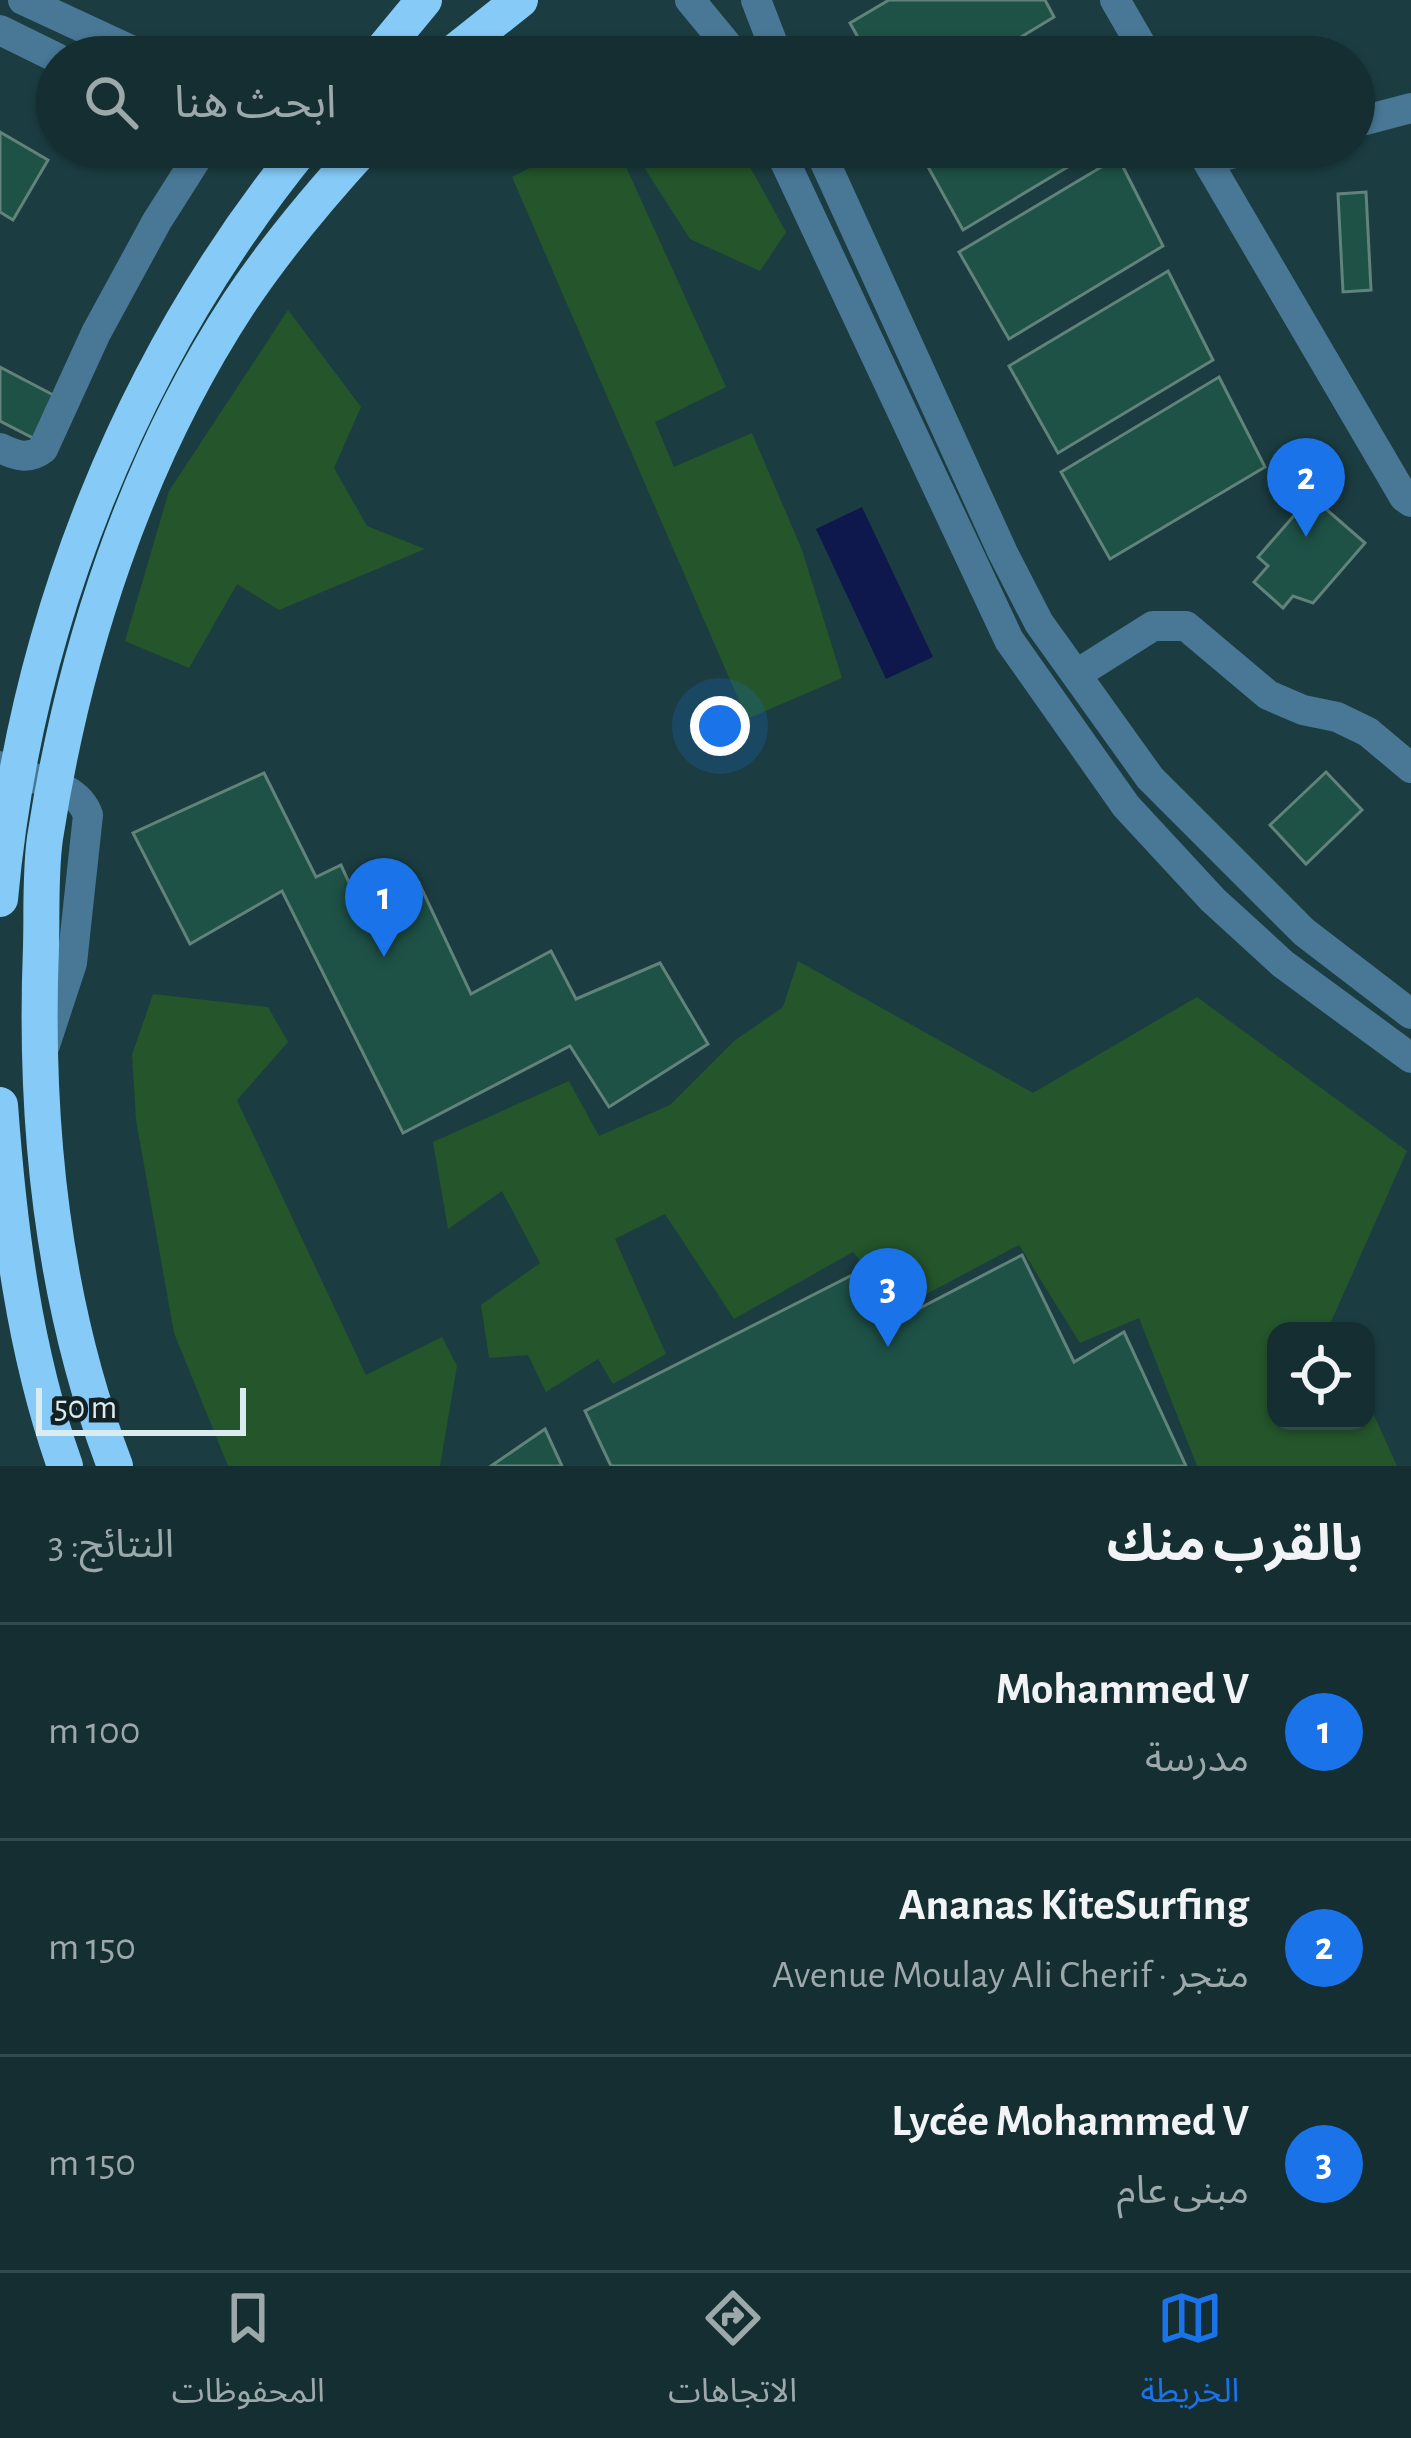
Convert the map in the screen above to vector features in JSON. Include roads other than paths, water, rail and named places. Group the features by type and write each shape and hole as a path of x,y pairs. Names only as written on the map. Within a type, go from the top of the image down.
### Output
{"highway":[{"path":"394,36 424,0"},
{"path":"475,36 520,0"},
{"path":"0,898 8,770 88,518 146,382 226,249 286,168"},
{"path":"115,1466 69,1310 43,1139 38,1066 44,842 72,702 98,604 180,408 240,302 347,168"},
{"path":"1,1128 24,1319 65,1466"}],"street":[{"path":"23,0 101,36"},
{"path":"690,0 719,36"},
{"path":"757,0 770,36"},
{"path":"1115,0 1136,36"},
{"path":"0,30 36,48"},
{"path":"1375,117 1411,108"},
{"path":"0,448 20,457 34,456 43,449 96,333 190,168"},
{"path":"788,168 1010,640 1126,806 1213,900 1282,964 1411,1058"},
{"path":"828,168 1039,623 1150,778 1304,932 1411,1014"},
{"path":"1211,168 1411,502"},
{"path":"1077,674 1153,626 1186,626 1268,695 1368,732 1411,768"},
{"path":"8,770 82,798 88,815 72,963 38,1066"},
{"path":"3,830 44,842"},
{"path":"1,1128 43,1139"}],"place":[{"name":"Ananas KiteSurfing","path":"1306,537"},
{"name":"Mohammed V","path":"384,957"},
{"name":"Lycée Mohammed V","path":"888,1347"}]}
